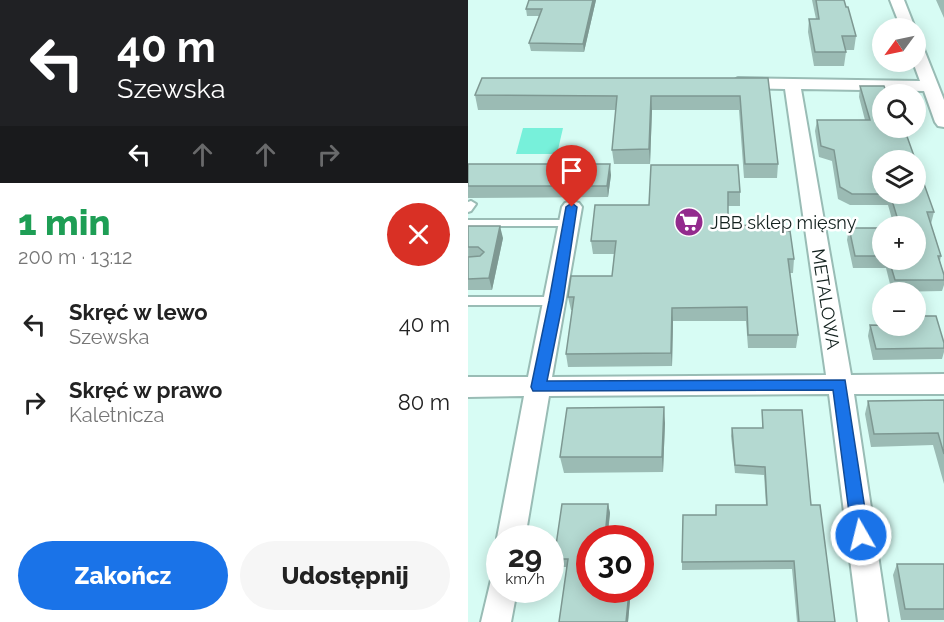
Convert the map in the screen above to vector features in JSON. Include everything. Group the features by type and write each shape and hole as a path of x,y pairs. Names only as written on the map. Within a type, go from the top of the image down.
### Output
{"street":[{"path":"897,0 904,18"},
{"path":"925,72 944,122"},
{"path":"721,84 930,86"},
{"name":"METALOWA","path":"792,84 840,384 873,622"},
{"path":"513,525 570,215"},
{"path":"468,387 944,384"},
{"path":"496,622 500,603"}],"lane":[{"path":"468,223 570,215"},
{"path":"468,301 556,301"}],"green space":[{"path":"523,128 563,128 557,154 516,154"}],"building":[{"path":"529,0 593,0 583,44 529,43 542,9 526,9"},
{"path":"816,0 844,0 856,36 842,36 846,52 815,52 809,19 819,19"},
{"path":"482,78 768,78 778,164 745,164 740,96 651,96 649,149 612,150 617,96 475,95"},
{"path":"860,86 872,86 872,138 908,138 912,150 872,150 872,194 852,194 840,187 834,150 821,146 817,120 870,120"},
{"path":"468,164 610,164 607,186 468,186"},
{"path":"651,165 738,165 740,192 728,192 728,225 780,226 781,232 790,231 794,259 788,259 798,335 748,335 747,307 672,308 671,353 566,354 574,297 568,297 571,276 612,276 616,241 591,241 595,205 649,205"},
{"path":"926,190 934,212 927,212 941,256 938,256 944,280 895,280 892,270 926,270 926,216 897,216 893,204 926,204"},
{"path":"468,226 500,226 489,278 468,279 468,257 480,256 484,252 478,247 468,247"},
{"path":"849,228 872,228 872,256 855,256"},
{"path":"926,316 936,316 944,348 876,349 873,336 926,336"},
{"path":"944,400 944,454 938,433 874,434 868,401"},
{"path":"664,407 662,457 560,457 567,408"},
{"path":"762,410 802,410 811,505 820,505 835,622 799,622 794,561 682,562 683,515 716,515 716,505 767,505 765,467 735,465 732,428 763,428"},
{"path":"562,504 608,504 606,525 576,525 576,603 628,603 626,622 559,622 562,603 564,603 568,559 564,559 564,525 559,525"},
{"path":"897,564 944,564 944,609 905,609"}],"place":[{"name":"JBB sklep mięsny","path":"689,222"}],"route":[{"path":"572,207 538,387 840,384 861,535"}]}
